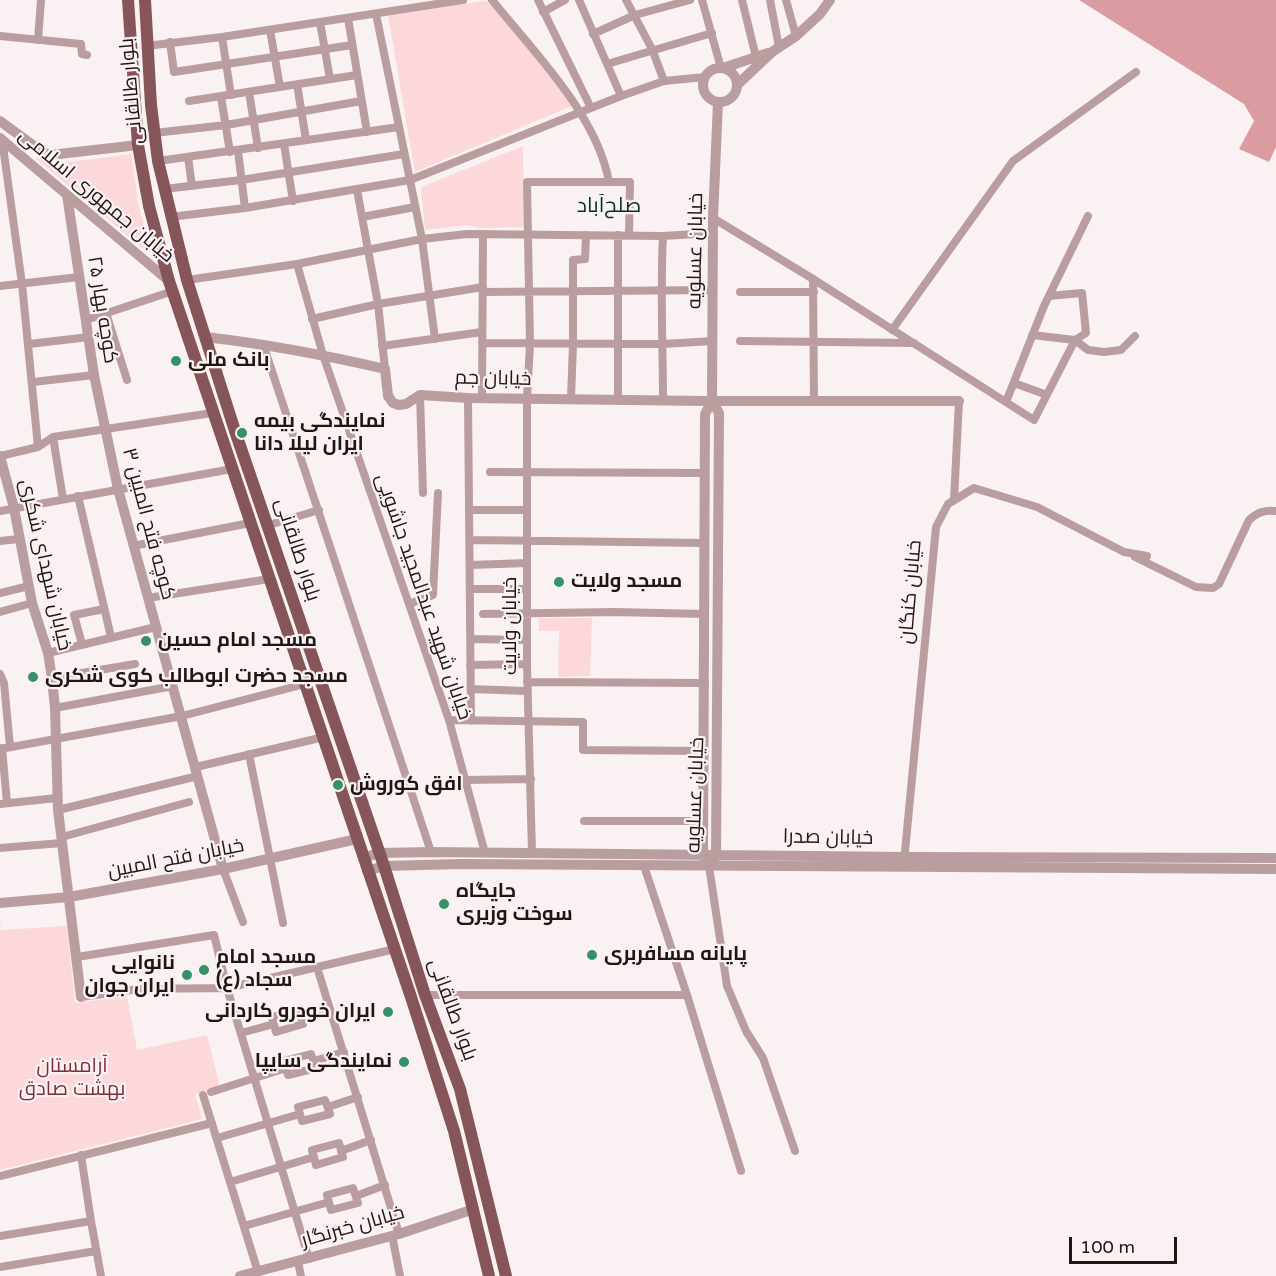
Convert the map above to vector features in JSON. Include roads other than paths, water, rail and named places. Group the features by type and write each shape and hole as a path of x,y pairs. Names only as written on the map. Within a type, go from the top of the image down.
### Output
{"main road":[{"name":"بلوار طالقانی","path":"128,0 138,140 149,206 171,286 212,413 324,737 454,1131 489,1276"},
{"name":"بلوار طالقانی","path":"145,0 146,46 158,161 187,280 384,866 425,995 460,1089 506,1276"},
{"path":"138,140 154,133"},
{"path":"305,684 320,680"}],"street":[{"path":"38,39 41,0"},
{"path":"146,46 222,38 463,0"},
{"path":"492,0 581,111 606,163 609,182 630,182 629,235"},
{"path":"538,0 591,108"},
{"path":"543,12 565,0"},
{"path":"579,0 621,96"},
{"path":"626,0 652,49 664,81"},
{"path":"593,34 635,15 690,0"},
{"path":"702,0 722,68 733,74 737,85"},
{"path":"742,0 756,57"},
{"path":"770,0 775,49"},
{"path":"786,0 796,36"},
{"path":"775,49 737,85 734,96 718,102 708,98 703,82 712,70 775,49 796,36 820,14 830,0"},
{"path":"376,14 422,240 435,339"},
{"path":"348,18 367,132"},
{"path":"320,22 330,79"},
{"path":"270,30 280,87"},
{"path":"606,64 712,33"},
{"path":"0,36 81,44 82,54 87,55"},
{"path":"222,38 231,95"},
{"path":"170,42 174,72 352,45"},
{"path":"892,330 1013,161 1136,72"},
{"path":"189,101 357,75"},
{"path":"170,217 293,201 410,180 621,96 664,81 705,77"},
{"path":"297,84 306,140"},
{"path":"249,92 258,148"},
{"path":"221,97 241,180 245,208"},
{"path":"154,133 226,125 361,101"},
{"name":"خیابان عسلویه","path":"712,401 719,412 716,855 709,866 703,855 702,821 705,683 705,414 712,401 713,233 718,102"},
{"name":"خیابان جمهوری اسلامی","path":"0,121 41,151 57,155 138,140"},
{"path":"158,161 399,127"},
{"path":"1,139 22,284 38,447"},
{"name":"خیابان جمهوری اسلامی","path":"1,139 171,286"},
{"path":"20,154 29,143"},
{"path":"284,144 293,201"},
{"path":"164,189 241,180 404,154"},
{"path":"188,157 192,186"},
{"name":"خیابان ولایت","path":"532,854 527,686 526,510 530,234 527,182 609,182"},
{"path":"205,337 263,344 385,369 378,304 357,190"},
{"name":"کوچه بهار ۲۵","path":"68,195 94,375 105,430"},
{"path":"362,218 416,207"},
{"path":"1006,402 1049,296 1088,216"},
{"path":"714,218 1034,420 1075,340 1086,333 1082,293 1049,296"},
{"path":"187,280 297,264 422,240 483,234 663,236 713,233"},
{"path":"482,398 483,234"},
{"path":"571,399 573,260 585,260 586,235"},
{"path":"618,235 618,400"},
{"path":"663,236 660,290 663,400"},
{"name":"خیابان شهید عبدالمجید جاشویی","path":"297,264 323,355 449,720 485,853"},
{"path":"0,286 79,277"},
{"path":"813,279 814,401 959,401 954,500"},
{"path":"86,320 171,286"},
{"path":"312,319 429,295 483,289 529,292 713,291"},
{"path":"740,292 814,292"},
{"path":"106,313 127,380"},
{"path":"382,346 482,332"},
{"path":"1032,335 1075,340 1088,350 1104,352 1121,351 1135,336"},
{"path":"29,344 89,337"},
{"path":"482,344 663,344 713,341"},
{"path":"740,341 914,344"},
{"path":"263,344 431,852"},
{"name":"خیابان جم","path":"385,369 388,396 393,403 406,405 420,395 527,399 814,401"},
{"path":"33,382 94,375"},
{"path":"1014,383 1047,395"},
{"path":"420,395 423,494"},
{"path":"468,398 471,721"},
{"path":"0,456 38,447 53,437 212,413"},
{"name":"کوچه فتح المبین ۳","path":"105,430 117,489 223,869"},
{"path":"53,437 63,498"},
{"name":"خیابان شهدای شکری","path":"0,456 14,508 32,603 48,652 52,678 58,804 81,998"},
{"path":"0,510 232,469"},
{"path":"490,472 705,473"},
{"path":"954,500 974,488 1037,507 1196,587 1213,588 1219,584 1249,520 1256,513 1265,510 1276,511"},
{"path":"409,604 433,595 438,494"},
{"path":"78,496 111,638"},
{"name":"خیابان کنگان","path":"904,862 936,527 948,504 954,500"},
{"path":"269,525 319,510"},
{"path":"470,510 526,510"},
{"path":"133,546 250,523"},
{"path":"0,541 19,538"},
{"path":"471,540 704,543"},
{"path":"1124,552 1148,556"},
{"path":"471,565 527,563"},
{"path":"147,597 269,579"},
{"path":"0,592 29,586"},
{"path":"471,589 527,589"},
{"path":"0,612 32,603"},
{"path":"82,644 74,615 104,609"},
{"path":"483,614 705,614"},
{"path":"48,652 156,627"},
{"path":"471,639 527,640"},
{"path":"52,678 135,664"},
{"path":"470,665 527,664"},
{"path":"0,674 4,683 3,804 58,804 197,771 249,754 324,737"},
{"path":"471,689 705,683"},
{"path":"4,748 182,716 305,684"},
{"path":"55,708 173,686"},
{"path":"449,720 583,722 583,750 704,751"},
{"path":"249,754 283,923"},
{"path":"465,780 531,779"},
{"path":"0,848 62,840 189,802"},
{"path":"584,821 702,821"},
{"name":"خیابان فتح المبین","path":"0,903 69,897 223,869 357,839"},
{"name":"خیابان صدرا","path":"363,858 379,853 431,852 459,859 485,853 532,854 570,860 644,866 904,862 1169,863 1276,858"},
{"name":"خیابان صدرا","path":"367,871 384,866 459,859 570,860 716,855 904,862"},
{"name":"خیابان صدرا","path":"1169,863 1276,869"},
{"path":"644,866 687,995 741,1172"},
{"path":"709,866 727,986 746,1031 763,1058 795,1151"},
{"path":"223,869 243,922"},
{"path":"77,957 214,935 227,988 296,1213 304,1260 301,1276"},
{"path":"81,998 140,990 227,988 395,949"},
{"path":"318,967 386,1185 396,1234 400,1276"},
{"path":"425,995 687,995"},
{"path":"241,1033 274,1024 272,1017 299,1010 301,1016 329,1006"},
{"path":"258,1272 212,1123 207,1093 286,1068 288,1076 316,1068 314,1061 344,1052"},
{"path":"217,1138 300,1114 298,1107 325,1100 328,1107 358,1097"},
{"path":"0,1176 212,1123"},
{"path":"230,1182 314,1157 312,1150 339,1143 341,1151 371,1140"},
{"path":"81,1155 90,1221 101,1276"},
{"path":"244,1226 329,1202 327,1195 353,1188 356,1196 386,1185"},
{"name":"خیابان خبرنگار","path":"240,1276 396,1234 474,1209"},
{"path":"0,1236 90,1221"},
{"path":"0,1267 96,1251"}],"place":[{"name":"بانک ملی","path":"176,361"},
{"name":"نمایندگی بیمه ایران لیلا دانا","path":"242,433"},
{"name":"مسجد ولایت","path":"559,582"},
{"name":"مسجد امام حسین","path":"146,641"},
{"name":"مسجد حضرت ابوطالب کوی شکری","path":"33,677"},
{"name":"افق کوروش","path":"338,785"},
{"name":"جایگاه سوخت وزیری","path":"444,904"},
{"name":"پایانه مسافربری","path":"592,955"},
{"name":"مسجد امام سجاد (ع)","path":"204,970"},
{"name":"نانوایی ایران جوان","path":"187,975"},
{"name":"ایران خودرو کاردانی","path":"388,1012"},
{"name":"نمایندگی سایپا","path":"404,1062"}],"district":[{"name":"صلح‌آباد","path":"609,206"}],"park label":[{"name":"آرامستان بهشت صادق","path":"72,1078"}]}
